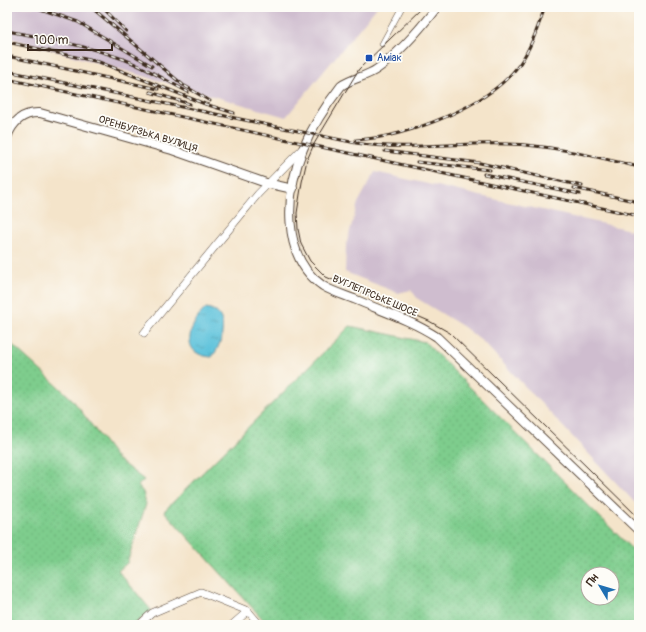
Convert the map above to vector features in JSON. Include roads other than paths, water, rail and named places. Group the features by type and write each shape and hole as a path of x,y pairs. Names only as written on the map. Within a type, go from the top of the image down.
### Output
{"street":[{"path":"382,44 402,7"},
{"name":"ВУГЛЕГІРСЬКЕ ШОСЕ","path":"437,7 405,43 378,68 362,77 348,81 341,86 303,148 293,190 290,220 293,241 299,258 317,281 330,290 408,320 437,337 639,531"},
{"name":"ОРЕНБУРЗЬКА ВУЛИЦЯ","path":"7,137 11,128 24,115 40,113 172,150 268,183 293,190"},
{"path":"144,333 268,183 303,148"},
{"path":"139,625 152,613 201,592 248,610 260,625"},
{"path":"232,625 248,610"}],"water":[{"path":"206,308 214,310 222,321 222,337 212,357 201,355 194,351 190,338 191,330 195,322"}],"tram line":[{"path":"423,7 359,69 314,144 307,160 297,213 301,244 310,261 326,277 429,321 450,333 639,518"}],"railway":[{"path":"35,7 78,22 152,66"},
{"path":"91,7 183,85"},
{"path":"102,7 126,31"},
{"path":"356,140 376,138 422,126 445,117 488,94 505,80 519,65 531,44 545,7"},
{"path":"7,31 64,42 106,53 138,65 188,92"},
{"path":"7,42 99,62 205,104 234,113"},
{"path":"7,56 158,89"},
{"path":"7,71 356,143 394,146 489,144 524,145 574,152 639,167"},
{"path":"7,79 639,216"},
{"path":"185,86 210,101"},
{"path":"150,92 190,104"},
{"path":"385,151 480,163 582,186"},
{"path":"417,162 490,170"},
{"path":"484,174 580,194"},
{"path":"574,188 639,202"}],"place":[{"name":"Аміак","path":"369,58"}]}
